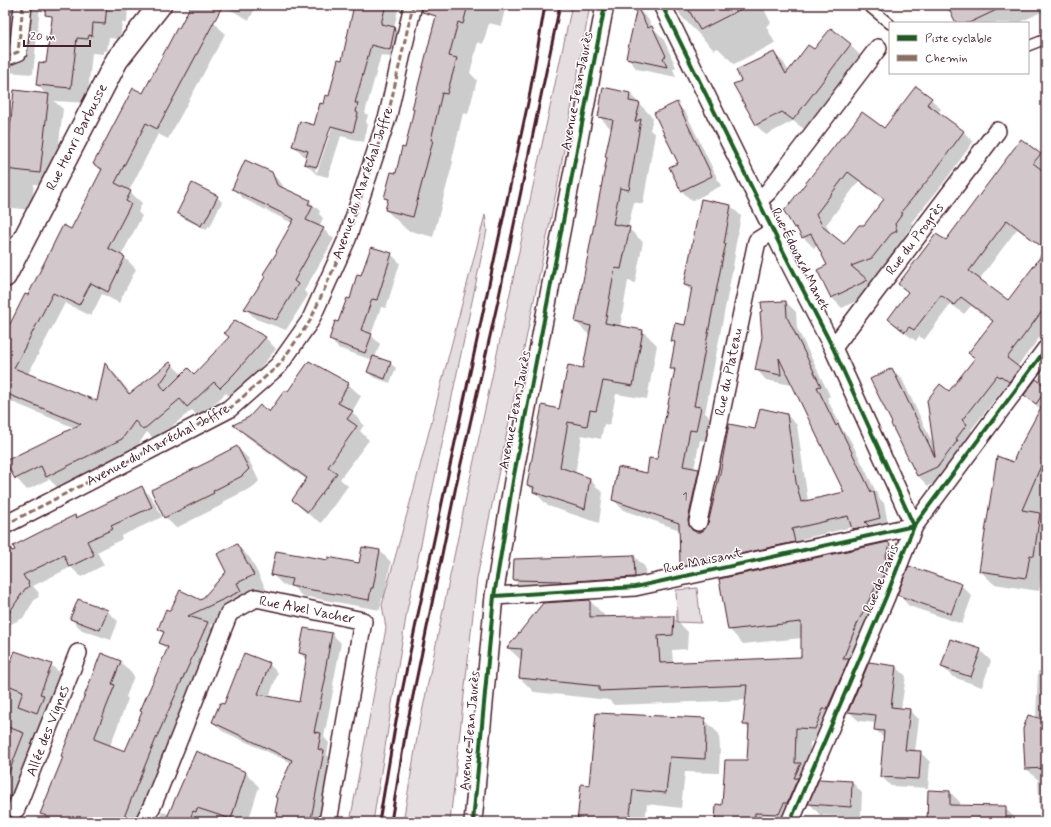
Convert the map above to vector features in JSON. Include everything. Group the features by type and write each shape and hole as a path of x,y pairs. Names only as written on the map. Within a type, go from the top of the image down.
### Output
{"street":[{"path":"12,54 23,5"},
{"name":"Rue Henri Barbusse","path":"5,276 117,60 160,5"},
{"name":"Avenue du Maréchal Joffre","path":"5,525 229,409 279,365 310,321 347,239 388,115 413,5"},
{"name":"Avenue Jean Jaurès","path":"473,822 494,596 514,475 605,5"},
{"name":"Rue Édouard Manet","path":"662,5 758,201 833,348 914,526"},
{"path":"758,201 769,191 878,48"},
{"name":"Rue du Progrès","path":"833,348 997,130"},
{"name":"Rue du Plateau","path":"698,522 758,241 773,230"},
{"name":"Rue de Paris","path":"790,822 886,597 914,526 1046,349"},
{"name":"Rue Maisant","path":"494,596 635,587 914,526"},
{"name":"Rue Abel Vacher","path":"144,822 156,796 229,613 256,598 363,621 328,822"},
{"name":"Allée des Vignes","path":"13,812 78,653"}],"lane":[{"path":"867,5 889,23"},
{"path":"1029,46 1046,39"}],"shaded area":[{"path":"572,5 590,5 557,188 477,578 450,822 403,822 418,732 467,493"},
{"path":"485,215 487,230 407,611 373,822 350,822 386,628 382,605 419,470"},
{"path":"697,588 701,623 677,622 676,590"}],"building":[{"path":"46,5 107,5 105,24 93,23 92,36 89,35 88,39 77,38 71,88 36,85 39,62 46,63 52,19 52,16 45,15"},
{"path":"191,5 223,5 157,129 146,123 115,183 131,191 126,201 131,204 108,248 125,257 108,292 91,283 79,305 53,293 14,368 97,401 105,363 129,394 170,362 173,365 160,384 165,391 188,368 194,374 229,337 224,333 235,320 266,337 220,388 214,382 187,407 180,399 143,430 135,421 122,439 46,477 41,466 15,479 5,461 81,424 5,393 5,321 10,324 25,294 28,295 63,225 71,229 102,169 93,164 133,88 143,93 177,28 179,28"},
{"path":"354,5 386,5 381,24 395,27 390,50 371,45 355,103 358,103 356,112 358,113 353,132 331,126 317,167 304,164 308,151 292,146 300,121 314,125 320,103 323,104 325,95 329,96 338,59 342,60"},
{"path":"423,5 468,5 463,24 458,22 449,56 457,58 447,94 442,93 431,140 433,140 413,217 385,210 388,199 384,198 391,172 396,173 402,147 405,148 414,109 412,109 436,16 422,12"},
{"path":"686,5 749,5 700,30"},
{"path":"947,5 1007,5 971,22 956,22"},
{"path":"637,7 648,28 652,26 666,56 663,58 667,67 626,58"},
{"path":"831,28 851,44 793,120 782,112 756,125 733,84 741,81 736,70 774,52 786,74 808,45 814,49"},
{"path":"916,86 932,98 927,104 964,131 932,175 901,212 903,213 895,224 897,231 891,234 872,258 851,266 868,280 831,298 817,270 827,265 811,234 802,238 784,211 862,112 884,128","holes":["848,172 884,199 864,225 859,225 844,244 823,227 816,214"]},
{"path":"603,87 630,93 629,101 640,103 635,122 641,119 629,190 620,188 613,224 630,227 621,269 615,268 605,323 643,330 633,386 603,381 596,411 590,410 587,426 568,422 560,467 590,478 585,509 533,492 534,487 527,485 542,405 559,409 568,365 583,368 591,326 575,322 613,120 598,117"},
{"path":"14,90 49,94 40,173 5,169 5,138 9,139"},
{"path":"677,102 712,176 681,191 669,167 678,163 654,113"},
{"path":"1021,139 1041,154 1033,163 1046,173 1046,250 1046,306 1007,358 1020,368 1009,382 997,375 962,420 967,424 956,439 958,440 939,466 917,476 870,379 892,368 935,457 927,400 940,384 949,391 975,358 968,353 993,321 961,297 954,305 941,295 914,330 909,327 905,332 888,319 908,292 898,284 936,234 946,240","holes":["1007,220 1046,250 1008,300 969,271"]},
{"path":"245,160 272,172 277,185 310,200 308,204 313,206 306,220 324,228 294,281 298,284 276,320 244,309 265,277 263,274 277,252 276,251 294,219 232,189"},
{"path":"192,183 218,196 201,226 177,213"},
{"path":"701,199 731,205 724,244 726,244 694,406 701,407 696,431 690,430 683,466 699,469 688,520 689,525 692,530 701,532 708,524 720,473 729,424 755,429 760,408 787,414 796,482 801,502 844,492 779,358 781,375 755,370 762,337 760,312 762,311 761,302 786,301 787,317 821,386 817,387 836,426 838,424 871,492 874,492 880,518 865,522 869,526 852,529 848,516 792,529 795,542 680,567 679,523 612,500 618,467 647,473 649,458 657,459 675,369 670,369 675,342 671,341 675,323 685,325 692,287 684,285"},
{"path":"371,247 392,253 377,300 372,299 361,330 372,334 365,353 329,340 335,321 338,322 347,298 350,299 357,274 361,275"},
{"path":"373,356 391,362 385,379 367,372"},
{"path":"309,361 349,383 338,403 353,411 347,419 357,426 328,467 337,473 308,512 292,500 307,478 233,425 249,417 260,405 269,412 284,391 288,391"},
{"path":"1036,379 1046,387 1046,390 1036,404 1024,395"},
{"path":"1046,398 1046,450 1041,459 1043,461 1022,510 1040,513 1034,556 1030,555 1026,578 979,571 997,456 1013,462"},
{"path":"237,446 249,469 242,476 213,491 214,493 164,518 151,490"},
{"path":"142,486 152,507 111,526 113,529 87,541 94,555 69,567 64,555 23,575 29,582 29,587 25,589 5,619 5,538 12,551 15,550 13,546 50,527 75,515 76,518"},
{"path":"888,542 890,545 885,558 890,559 878,589 875,588 858,622 843,659 849,659 827,709 823,709 815,729 796,728 795,763 801,763 794,778 798,778 787,803 784,803 779,814 755,813 754,822 715,822 716,804 722,805 725,760 747,760 749,725 743,725 747,685 599,691 599,686 519,678 522,649 507,648 543,603 590,600 590,617 674,616 673,635 658,636 660,663 801,657 801,622 728,630 719,579"},
{"path":"237,544 254,575 237,583 241,591 188,616 208,622 155,741 122,822 44,822 47,816 40,814 63,757 61,756 101,653 121,661 112,684 115,685 94,739 125,751 142,712 140,711 168,647 159,643 164,632 158,629 166,609 170,611 180,590 201,600 226,572 217,554"},
{"path":"362,547 380,550 373,588 371,588 369,600 290,586 292,579 271,575 276,551 328,560 328,557 359,563"},
{"path":"634,555 635,577 560,582 561,581 513,580 514,559"},
{"path":"909,566 962,584 951,614 897,595"},
{"path":"78,599 108,610 100,630 70,619"},
{"path":"304,628 332,633 324,676 326,676 314,732 321,733 318,749 324,751 311,819 302,818 301,822 276,822 278,813 275,812 278,798 275,797 292,760 212,722 220,703 224,704 244,653 270,663 258,694 299,702 307,655 299,653"},
{"path":"950,639 981,649 971,677 941,667"},
{"path":"15,651 52,664 40,694 44,695 37,713 18,706 23,691 5,684 5,676"},
{"path":"869,662 896,666 891,707 910,709 905,750 921,751 919,779 880,777 884,731 874,730 876,715 848,712"},
{"path":"596,713 705,718 705,759 670,757 666,793 633,790 629,822 577,822 581,784 589,785"},
{"path":"1028,715 1046,720 1046,768 1025,769 1023,729"},
{"path":"5,726 24,733 6,780 5,779"},
{"path":"196,751 246,772 231,819 197,808 196,812 193,811 189,822 165,822"},
{"path":"819,779 852,781 851,807 808,804"},
{"path":"928,790 950,791 950,805 1006,806 1006,822 927,822"}],"railway":[{"path":"379,822 396,721 529,98 545,5"},
{"path":"391,822 406,730 457,481 498,301 560,5"}],"marked path":[{"path":"5,57 18,52 23,5"},
{"path":"5,525 229,409 279,365 310,321 347,239 388,115 413,5"}],"cycle path":[{"path":"473,822 494,596 514,475 605,5"},
{"path":"494,596 635,587 914,526 833,348 782,249 662,5"},
{"path":"790,822 886,597 914,526 1046,349"}]}
